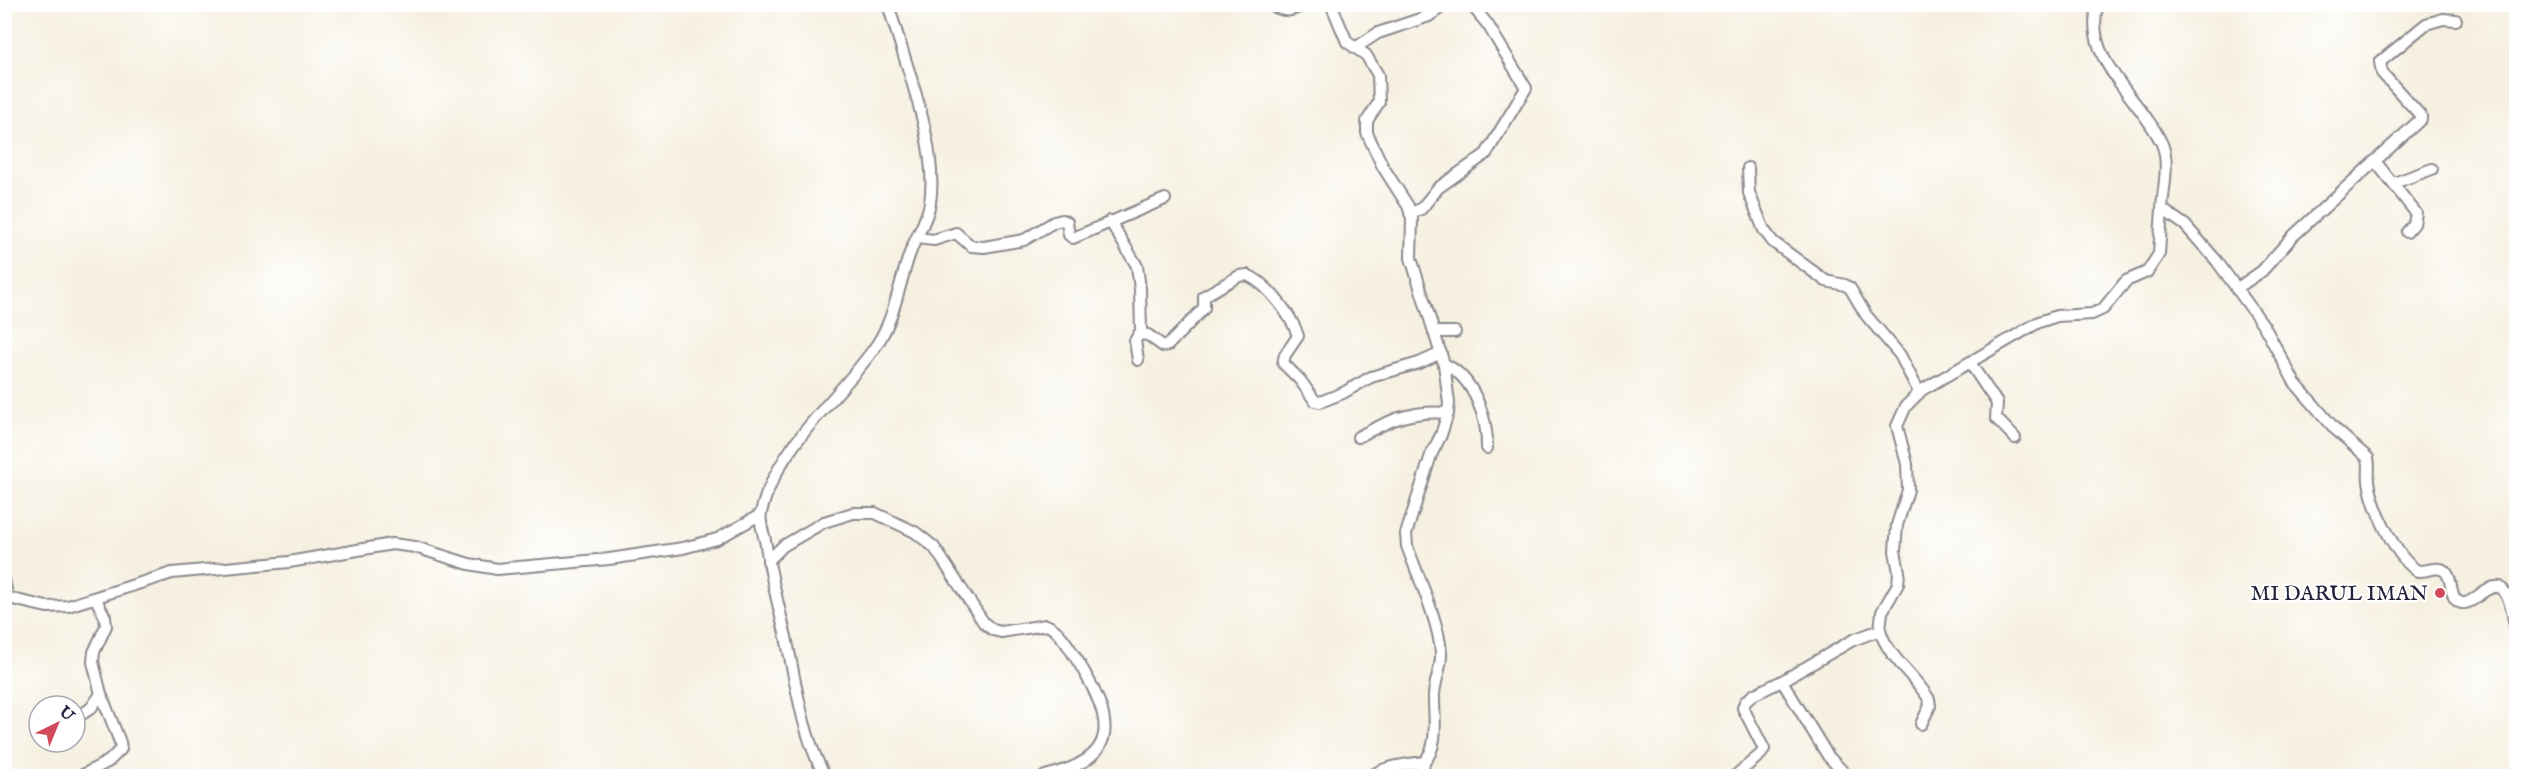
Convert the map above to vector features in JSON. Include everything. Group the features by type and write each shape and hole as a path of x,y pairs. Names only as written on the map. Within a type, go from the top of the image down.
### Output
{"street":[{"path":"825,777 818,763 799,698 760,516 775,474 784,458 854,375 881,339 896,303 909,256 930,201 931,161 927,138 888,4"},
{"path":"1269,4 1279,9 1292,11 1304,4"},
{"path":"1331,4 1347,42 1370,59 1378,75 1379,102 1367,121 1367,133 1383,167 1408,206 1411,258 1442,359 1449,403 1441,435 1431,455 1406,534 1407,546 1436,628 1441,656 1434,695 1433,741 1428,758 1424,762 1422,777"},
{"path":"1355,48 1378,33 1429,16 1446,4"},
{"path":"1410,213 1421,209 1438,188 1486,154 1526,87 1488,25 1471,4"},
{"path":"1921,723 1930,706 1929,699 1882,637 1880,630 1882,612 1898,584 1899,572 1895,551 1897,525 1908,490 1907,464 1897,426 1906,406 1920,392 2039,321 2057,316 2092,314 2103,309 2126,281 2147,272 2159,254 2166,159 2162,144 2111,70 2102,53 2095,36 2094,24 2098,4"},
{"path":"2236,290 2262,270 2293,236 2421,119 2421,116 2382,73 2380,62 2426,24 2443,19 2456,20"},
{"path":"2375,161 2416,213 2414,224 2407,232"},
{"path":"1748,168 1749,193 1764,230 1773,242 1826,281 1850,288 1866,315 1900,355 1920,392"},
{"path":"2394,183 2432,169"},
{"path":"917,238 934,240 956,233 971,246 984,247 1024,240 1060,220 1066,221 1069,235 1073,237 1165,199"},
{"path":"2162,209 2199,240 2264,326 2295,383 2335,429 2368,458 2369,482 2374,499 2402,558 2418,571 2436,568 2445,571 2449,577 2452,593 2458,602 2469,602 2487,588 2500,587 2504,591 2517,630"},
{"path":"1110,221 1137,266 1141,332 1136,341 1138,360"},
{"path":"1141,332 1163,346 1168,345 1204,308 1204,296 1239,276 1247,275 1261,285 1289,315 1298,336 1283,363 1300,380 1315,401 1320,402 1343,393 1371,377 1442,359 1459,371 1470,389 1484,422 1487,448"},
{"path":"1434,332 1455,332"},
{"path":"1970,363 1997,403 1996,418 2016,438"},
{"path":"1358,437 1419,412 1448,413"},
{"path":"768,561 783,546 824,522 853,513 875,513 915,532 933,547 984,623 993,630 1001,632 1046,625 1052,627 1070,648 1100,702 1106,729 1104,740 1084,763 1045,777"},
{"path":"4,580 6,597 46,606 68,606 172,573 289,561 392,544 497,569 609,559 683,548 717,539 760,516"},
{"path":"81,777 109,762 121,749 101,694 93,662 94,652 106,626 105,617 96,598"},
{"path":"1735,777 1761,754 1764,748 1746,716 1743,705 1753,695 1853,640 1880,630"},
{"path":"1782,681 1828,756 1847,777"},
{"path":"87,711 101,694"},
{"path":"1371,777 1401,764 1424,762"}],"place":[{"name":"MI DARUL IMAN","path":"2440,593"}]}
